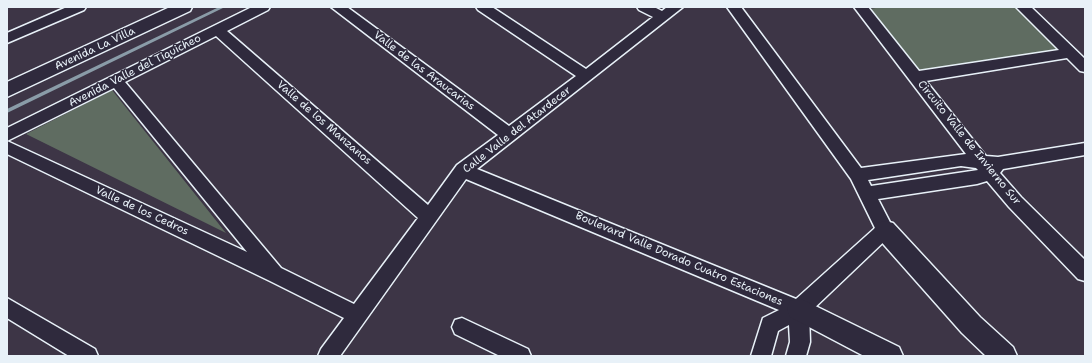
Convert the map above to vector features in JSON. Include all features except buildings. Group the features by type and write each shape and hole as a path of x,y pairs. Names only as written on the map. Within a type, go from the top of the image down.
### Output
{"street":[{"path":"7,38 78,7"},
{"name":"Avenida La Villa","path":"7,90 184,7"},
{"name":"Avenida Valle del Tiquicheo","path":"7,135 263,7"},
{"name":"Valle de las Araucarias","path":"338,7 509,134"},
{"path":"483,7 586,76"},
{"path":"644,7 663,17"},
{"name":"Calle Valle del Atardecer","path":"328,356 463,170 676,7"},
{"path":"734,7 857,175 886,230 971,325 1004,356"},
{"name":"Circuito Valle de Invierno Sur","path":"864,7 916,77 990,166 1015,202 1085,273"},
{"path":"1023,7 1085,67"},
{"name":"Valle de los Manzanos","path":"218,30 429,217"},
{"path":"916,77 1071,53"},
{"name":"Valle de los Cedros","path":"116,81 277,275"},
{"name":"Valle de los Cedros","path":"7,147 277,275 357,315"},
{"path":"857,175 961,160 990,166 1085,149"},
{"path":"867,194 977,177 990,166"},
{"name":"Boulevard Valle Dorado Cuatro Estaciones","path":"463,170 799,309 890,356"},
{"path":"761,356 770,324 799,309 886,230"},
{"path":"7,307 88,356"},
{"path":"796,356 800,342 799,309"},
{"path":"462,327 520,356"}],"green space":[{"path":"882,7 1022,7 1071,53 916,77 863,10"},
{"path":"112,90 226,233 26,134"}],"waterway":[{"path":"7,111 223,7"}]}
